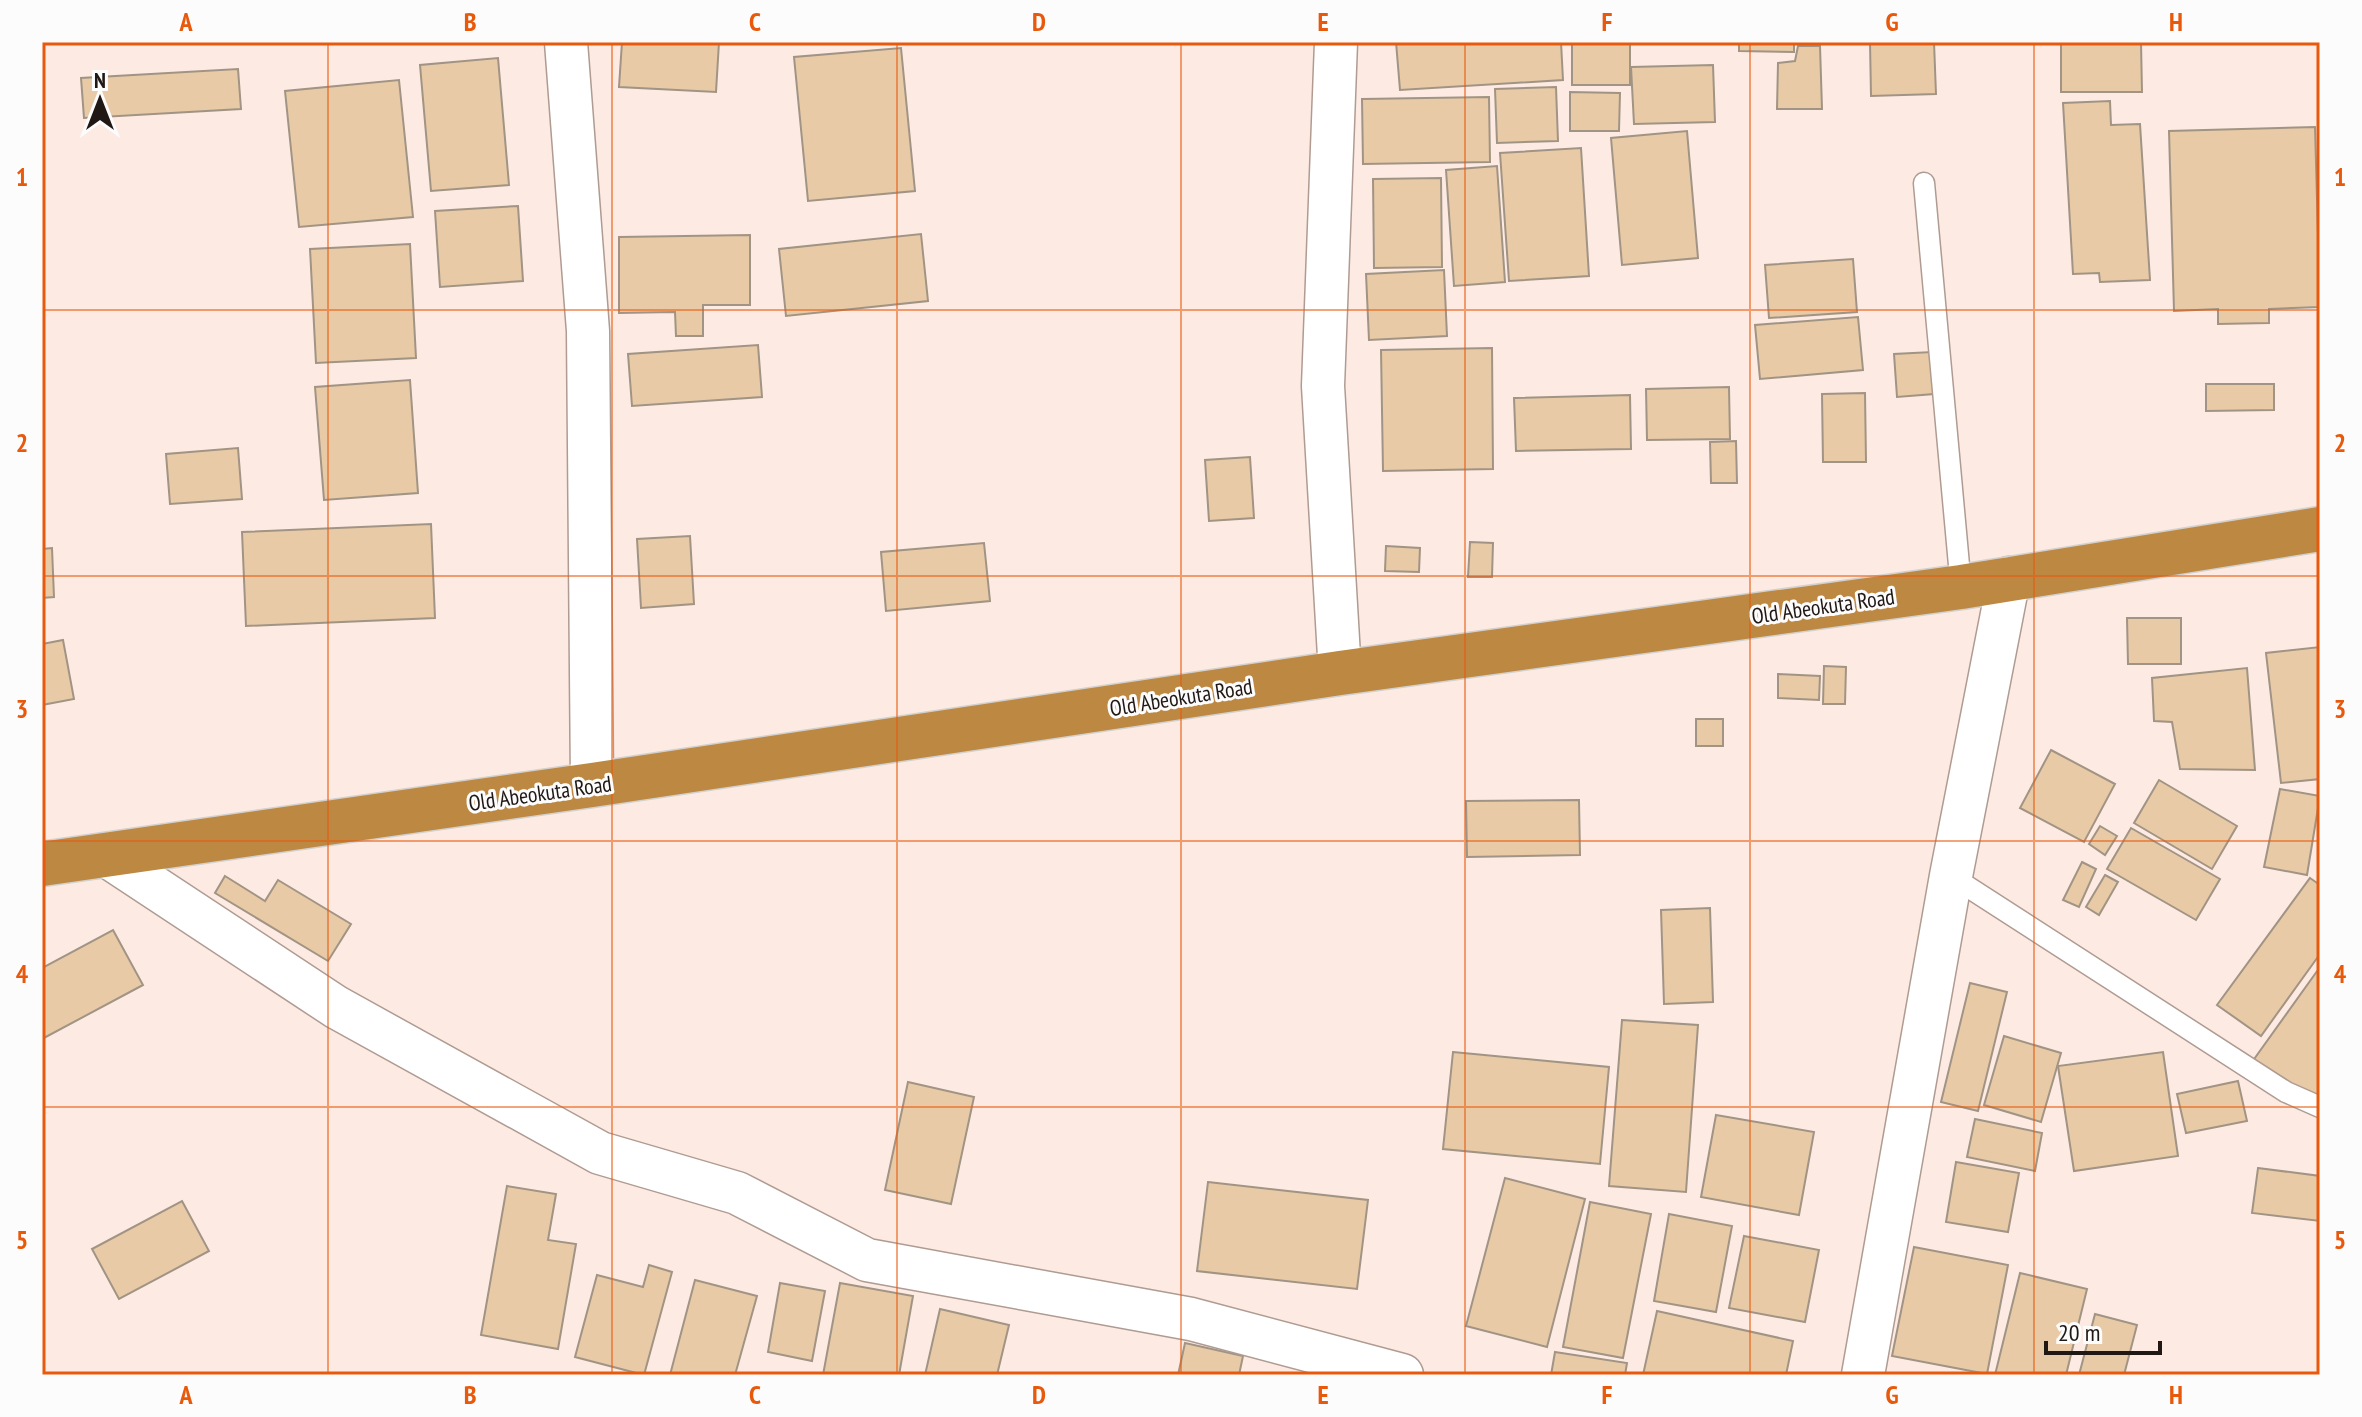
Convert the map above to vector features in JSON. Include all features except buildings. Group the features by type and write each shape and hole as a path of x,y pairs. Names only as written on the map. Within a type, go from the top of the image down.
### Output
{"highway":[{"name":"Old Abeokuta Road","path":"42,864 1340,673 1961,587 2320,529"}],"street":[{"path":"566,42 588,331 592,785"},
{"path":"1336,42 1323,386 1340,673"},
{"path":"1863,1375 1951,876 2009,578"},
{"path":"107,856 336,1007 600,1153 737,1193 867,1260 1191,1319 1402,1375"}],"lane":[{"path":"1924,183 1961,587"},
{"path":"1951,876 2286,1092 2320,1107"}]}
